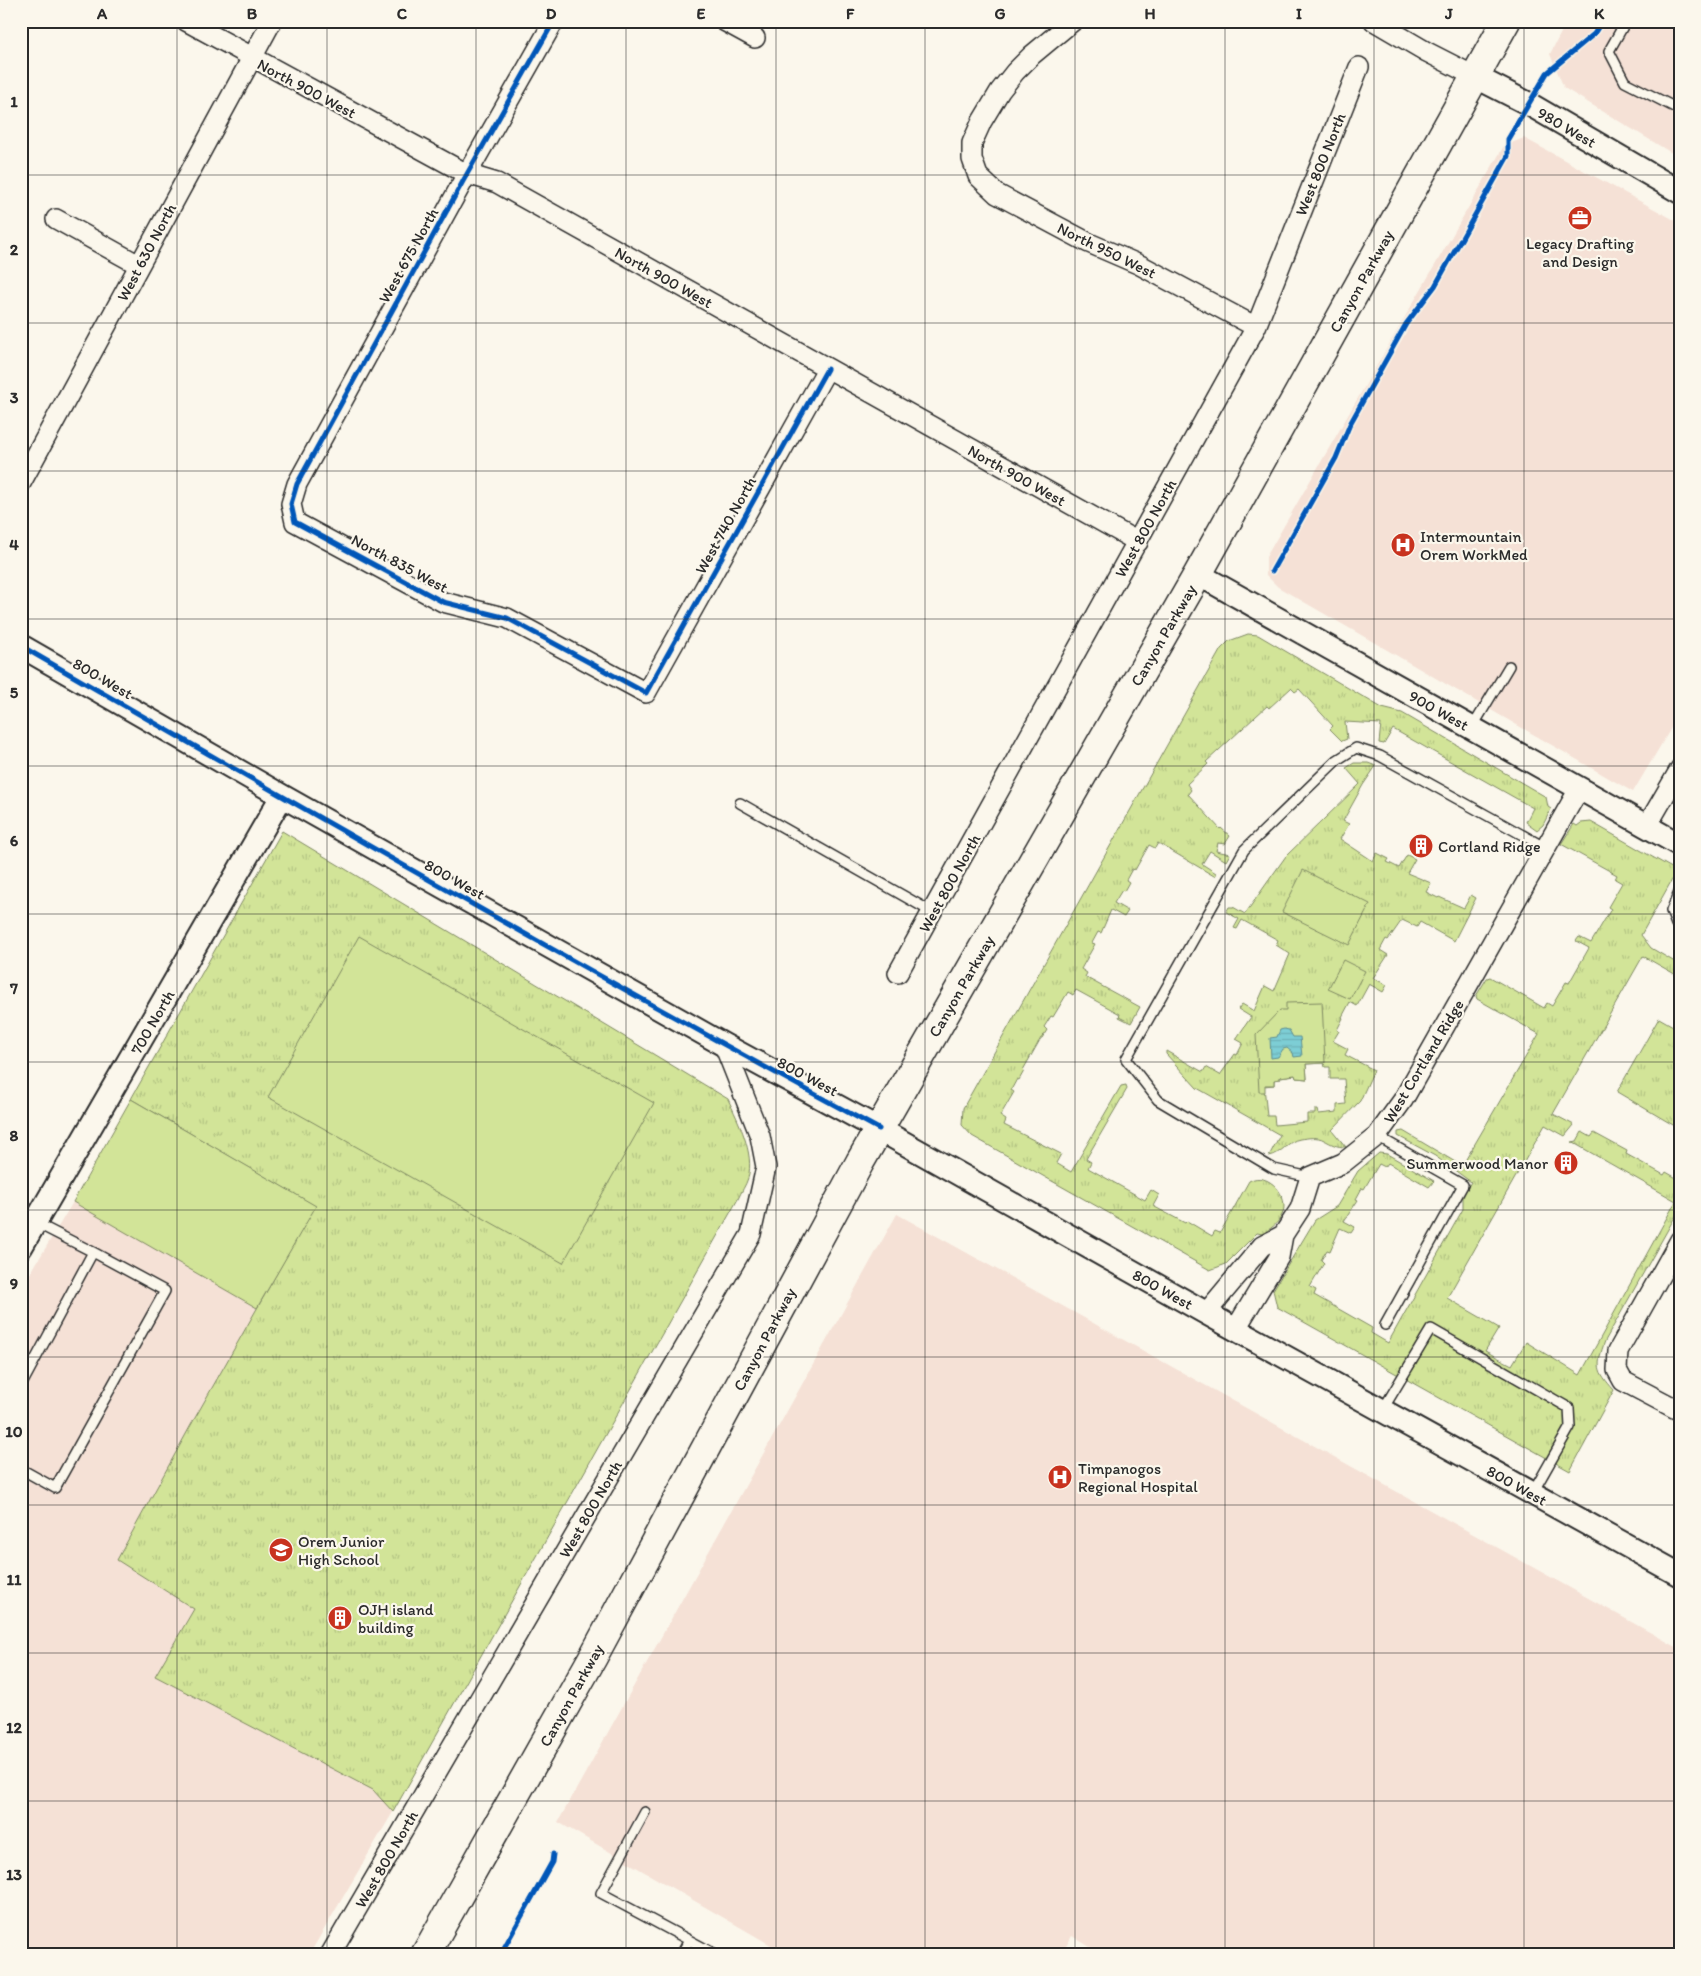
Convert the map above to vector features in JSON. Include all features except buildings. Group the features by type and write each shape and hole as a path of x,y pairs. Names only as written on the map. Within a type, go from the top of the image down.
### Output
{"highway":[{"name":"Canyon Parkway","path":"425,1955 598,1648 879,1129 1198,574 1506,21"}],"street":[{"name":"North 900 West","path":"186,21 467,174 497,183 1138,542"},
{"name":"West 630 North","path":"21,483 272,21"},
{"name":"West 675 North","path":"291,504 297,484 467,174 554,21"},
{"path":"724,21 755,38"},
{"name":"North 950 West","path":"1073,21 1032,55 1000,91 982,121 972,143 972,159 978,176 997,194 1089,243 1140,265 1256,327"},
{"name":"980 West","path":"1374,21 1427,52 1529,104 1680,192"},
{"name":"West 800 North","path":"898,974 1256,327 1359,67"},
{"path":"56,219 139,265"},
{"name":"West 740 North","path":"646,693 827,369"},
{"name":"North 835 West","path":"291,504 295,522 443,602 507,618 646,693"},
{"name":"900 West","path":"1198,574 1680,845"},
{"name":"800 West","path":"21,646 282,796 724,1045 879,1129 1235,1330 1680,1575"},
{"path":"1647,826 1680,769"},
{"name":"West Cortland Ridge","path":"1310,1177 1343,1163 1377,1136 1403,1100 1579,789"},
{"name":"700 North","path":"21,1247 282,796"},
{"name":"West 800 North","path":"330,1955 751,1234 766,1167 760,1136 724,1045"},
{"path":"1235,1330 1279,1256 1284,1235 1300,1209 1310,1177"},
{"path":"1206,1313 1262,1246 1284,1235"},
{"path":"1680,1240 1618,1351 1617,1370 1622,1381 1680,1411"}],"lane":[{"path":"1626,21 1609,51 1625,82 1680,110"},
{"path":"1472,729 1509,666"},
{"path":"1310,1177 1274,1169 1158,1100 1126,1059 1244,850 1338,760 1356,748 1380,756 1546,848"},
{"path":"740,803 933,912"},
{"path":"1680,890 1671,911 1676,924 1680,926"},
{"path":"1377,1136 1463,1185 1386,1325"},
{"path":"21,1468 56,1488 165,1292 36,1223"},
{"path":"21,1386 93,1252"},
{"path":"1382,1411 1431,1329 1569,1408 1570,1426 1532,1494"},
{"path":"645,1812 601,1893 717,1955"},
{"path":"680,1955 689,1940"}],"shaded area":[{"path":"1567,21 1680,21 1680,158 1564,88 1550,54"},
{"path":"1524,138 1680,223 1680,713 1633,792 1278,587 1266,575 1266,557 1504,146"},
{"name":"Orem Junior High School","path":"282,831 728,1099 743,1131 748,1155 748,1177 393,1812 309,1955 21,1955 21,1289 73,1202"},
{"name":"Timpanogos Regional Hospital","path":"897,1214 1680,1649 1680,1955 1103,1955 1072,1936 1061,1955 788,1955 558,1822"}],"green space":[{"path":"1248,634 1258,635 1382,708 1402,713 1546,797 1548,807 1551,809 1543,825 1537,830 1526,822 1533,808 1393,729 1384,744 1379,743 1381,724 1345,722 1347,739 1342,741 1330,729 1333,726 1299,689 1295,692 1291,688 1269,708 1267,706 1206,762 1208,764 1187,784 1191,790 1188,794 1220,829 1230,836 1225,844 1218,843 1216,851 1230,854 1226,861 1210,851 1202,864 1216,873 1214,876 1158,843 1155,848 1149,845 1135,870 1132,869 1126,880 1129,882 1124,891 1122,890 1114,903 1128,911 1124,917 1111,910 1101,933 1098,932 1092,943 1095,944 1081,969 1087,973 1085,977 1140,1007 1131,1023 1119,1017 1120,1014 1076,990 1073,995 1068,992 1053,1017 1051,1016 1044,1027 1047,1030 1019,1080 1017,1079 1011,1090 1014,1092 1000,1116 1006,1120 1004,1125 1061,1154 1056,1163 1071,1172 1121,1086 1126,1085 1127,1089 1086,1159 1091,1162 1088,1168 1145,1200 1151,1190 1159,1195 1153,1206 1185,1223 1187,1221 1212,1236 1215,1231 1220,1233 1249,1181 1263,1179 1270,1182 1281,1193 1284,1208 1280,1218 1274,1226 1262,1234 1257,1233 1226,1264 1210,1270 972,1136 962,1125 963,1108 1221,649 1229,641"},
{"path":"1354,763 1368,763 1376,766 1343,821 1349,824 1340,839 1373,861 1377,853 1389,859 1387,862 1399,868 1407,855 1415,859 1407,873 1431,883 1426,892 1438,898 1464,908 1471,895 1476,898 1454,941 1420,922 1417,927 1402,920 1388,940 1386,939 1380,950 1388,955 1373,978 1387,985 1383,992 1369,984 1357,1006 1350,1002 1342,1017 1337,1030 1339,1031 1333,1041 1348,1049 1345,1055 1374,1070 1360,1101 1332,1130 1346,1147 1337,1146 1319,1138 1306,1138 1295,1140 1278,1153 1269,1156 1280,1135 1197,1088 1166,1054 1166,1051 1203,1072 1206,1067 1220,1075 1235,1054 1237,1055 1243,1043 1236,1039 1251,1017 1238,1009 1242,1004 1254,1011 1265,986 1274,991 1290,954 1276,945 1278,940 1242,920 1237,929 1234,928 1239,919 1226,912 1229,907 1233,907 1245,914 1286,856 1360,784 1346,768","holes":["1324,1063 1325,1067 1330,1067 1330,1079 1344,1079 1346,1104 1337,1105 1337,1112 1319,1114 1318,1110 1315,1110 1315,1114 1307,1114 1307,1122 1275,1125 1274,1116 1267,1116 1264,1086 1274,1085 1274,1080 1280,1079 1280,1077 1295,1075 1296,1078 1307,1079 1306,1064"]},
{"path":"1591,822 1677,871 1641,935 1651,948 1680,965 1680,977 1643,956 1553,1114 1574,1125 1565,1136 1545,1125 1447,1298 1499,1328 1485,1351 1512,1365 1526,1342 1580,1375 1676,1201 1572,1142 1577,1141 1582,1132 1591,1137 1594,1133 1627,1151 1626,1154 1664,1175 1666,1172 1680,1180 1680,1208 1605,1341 1599,1367 1614,1390 1570,1471 1277,1307 1273,1290 1315,1220 1337,1206 1358,1171 1379,1153 1387,1154 1434,1181 1429,1187 1388,1163 1385,1167 1379,1164 1364,1189 1362,1188 1356,1199 1358,1200 1344,1221 1355,1227 1351,1233 1340,1228 1330,1251 1327,1250 1321,1260 1324,1263 1310,1287 1316,1290 1314,1295 1372,1328 1371,1333 1388,1343 1463,1209 1463,1195 1471,1182 1435,1156 1398,1136 1398,1132 1403,1131 1462,1166 1539,1034 1477,999 1476,996 1487,978 1490,977 1544,1008 1547,1003 1552,1006 1566,982 1569,983 1589,948 1576,941 1579,937 1591,943 1611,909 1608,907 1622,883 1615,879 1617,875 1561,844 1574,824 1577,826 1581,823"},
{"name":"Orem Junior High School","path":"282,831 728,1099 744,1137 749,1158 748,1178 738,1199 393,1812 373,1790 155,1676 194,1609 117,1560 315,1206 131,1099"},
{"path":"1303,870 1370,904 1349,945 1282,912"},
{"path":"359,936 654,1103 563,1263 268,1097"},
{"path":"1343,960 1365,971 1350,999 1328,989"},
{"path":"1322,1002 1325,1063 1306,1064 1307,1079 1296,1078 1295,1075 1280,1077 1280,1079 1274,1080 1274,1085 1265,1085 1265,1092 1259,1092 1256,1035 1280,1010 1286,1010 1286,1003"},
{"path":"1659,1018 1680,1030 1680,1129 1617,1092"},
{"path":"131,1099 316,1206 257,1308 73,1202"}],"water":[{"path":"1280,1030 1289,1030 1293,1037 1300,1037 1302,1056 1294,1057 1293,1053 1287,1048 1283,1049 1278,1057 1271,1058 1270,1038 1277,1037"}],"cycle path":[{"path":"554,21 467,174 297,484 291,504 295,522 443,602 507,618 646,693 827,369"},
{"path":"1272,571 1336,458 1350,424 1406,324 1435,286 1508,156 1508,139 1547,73 1594,34 1602,21"},
{"path":"21,646 448,890 663,1011 879,1129"},
{"path":"500,1955 552,1862 553,1854"}],"place":[{"name":"Legacy Drafting and Design","path":"1580,218"},
{"name":"Intermountain Orem WorkMed","path":"1403,545"},
{"name":"Cortland Ridge","path":"1421,846"},
{"name":"Summerwood Manor","path":"1566,1163"},
{"name":"Timpanogos Regional Hospital","path":"1060,1477"},
{"name":"Orem Junior High School","path":"281,1550"},
{"name":"OJH island building","path":"340,1618"}]}
